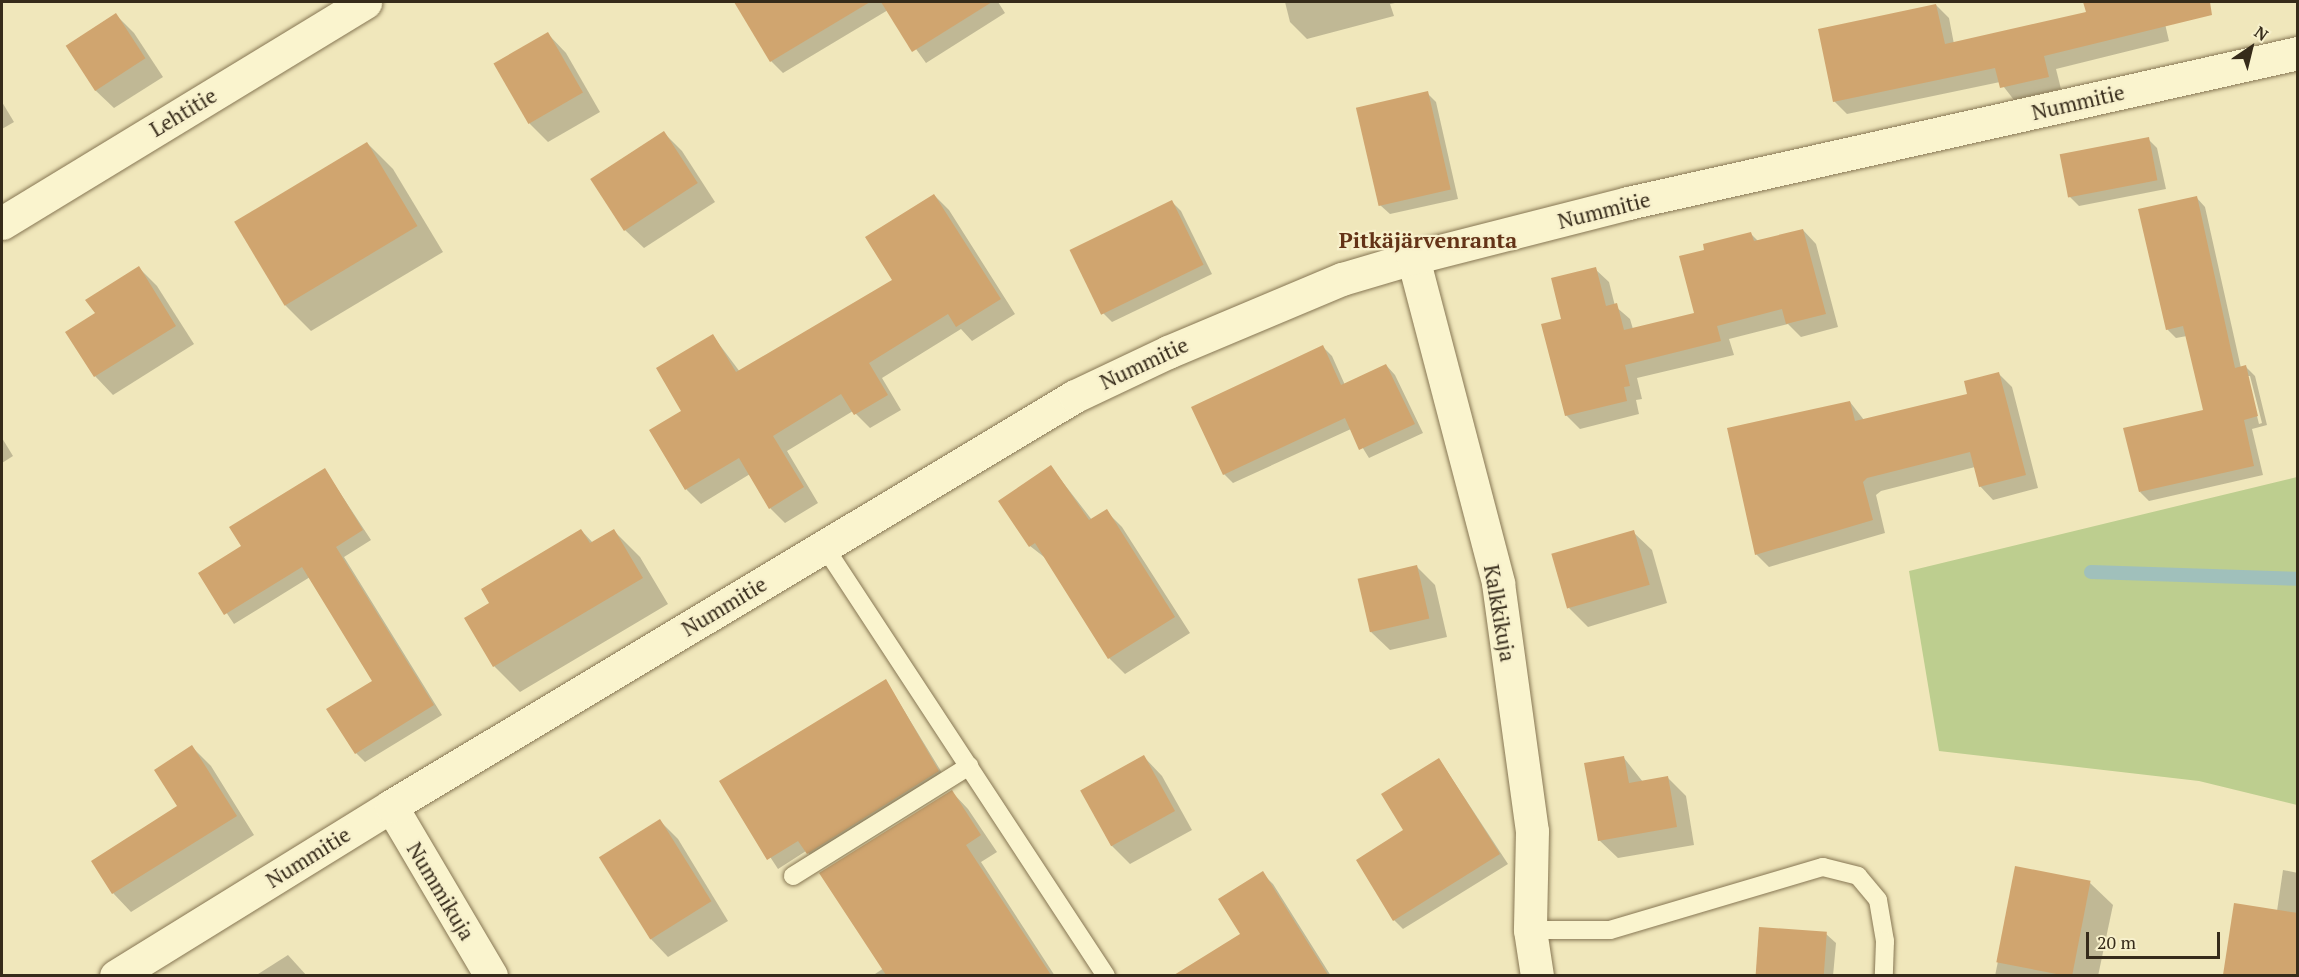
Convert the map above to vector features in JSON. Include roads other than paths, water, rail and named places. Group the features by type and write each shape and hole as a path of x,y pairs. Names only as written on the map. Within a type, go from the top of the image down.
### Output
{"street":[{"name":"Lehtitie","path":"2,223 355,4"},
{"name":"Nummitie","path":"116,975 391,806 1075,396 1168,352 1342,279 1413,258 1628,203 2298,53"},
{"name":"Kalkkikuja","path":"1413,258 1498,583 1532,831 1530,930 1537,975"},
{"name":"Nummikuja","path":"391,806 491,975"}],"lane":[{"path":"824,546 1106,975"},
{"path":"793,876 969,766"},
{"path":"1530,930 1610,930 1823,867 1858,876 1878,900 1885,941 1884,975"}],"waterway":[{"path":"2091,572 2298,579"}],"district":[{"name":"Pitkäjärvenranta","path":"1428,240"}]}
